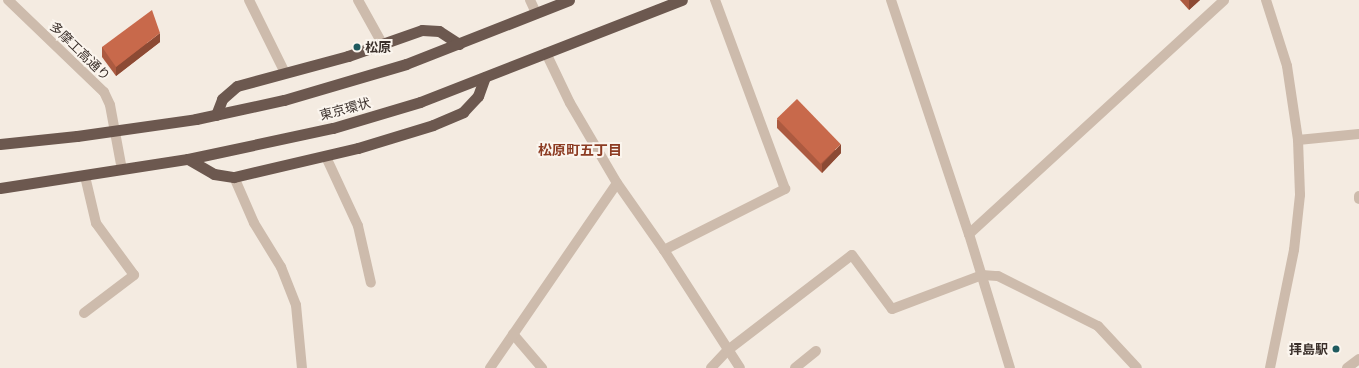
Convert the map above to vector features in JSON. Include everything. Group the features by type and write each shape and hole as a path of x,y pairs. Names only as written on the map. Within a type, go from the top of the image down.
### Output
{"highway":[{"name":"東京環状","path":"0,144 116,131 216,115 327,89 459,44 569,0"},
{"name":"東京環状","path":"0,188 188,159 333,128 420,102 682,0"},
{"path":"216,115 222,99 237,86 383,45 410,34 431,30 446,34 459,44"},
{"path":"188,159 214,174 234,177 326,157 426,127 463,112 478,96 485,77"}],"street":[{"name":"多摩工高通り","path":"8,0 104,92 116,131 122,170"},
{"path":"249,0 284,73"},
{"path":"358,0 383,45"},
{"path":"530,0 536,13"},
{"path":"664,250 785,189 715,0"},
{"path":"892,0 969,234 1010,368"},
{"path":"969,234 1224,0"},
{"path":"1266,0 1288,66 1298,140 1300,195 1298,224 1270,368"},
{"path":"546,53 570,103 617,183 664,250 740,368"},
{"path":"1298,140 1359,134"},
{"path":"326,157 358,226 371,283"},
{"path":"84,313 134,275 96,223 85,176"},
{"path":"234,177 254,223 281,267 296,304 302,368"},
{"path":"490,368 617,183"},
{"path":"711,368 728,350 852,254 892,309 982,275 998,276 1098,326 1137,368"},
{"path":"513,334 542,368"},
{"path":"795,368 816,351"},
{"path":"1347,368 1359,359"}],"building":[{"path":"152,10 160,33 116,67 102,47"},
{"path":"797,99 841,144 821,164 777,118"}],"place":[{"name":"松原","path":"357,47"},
{"name":"拝島駅","path":"1336,349"}],"district":[{"name":"松原町五丁目","path":"580,150"}]}
